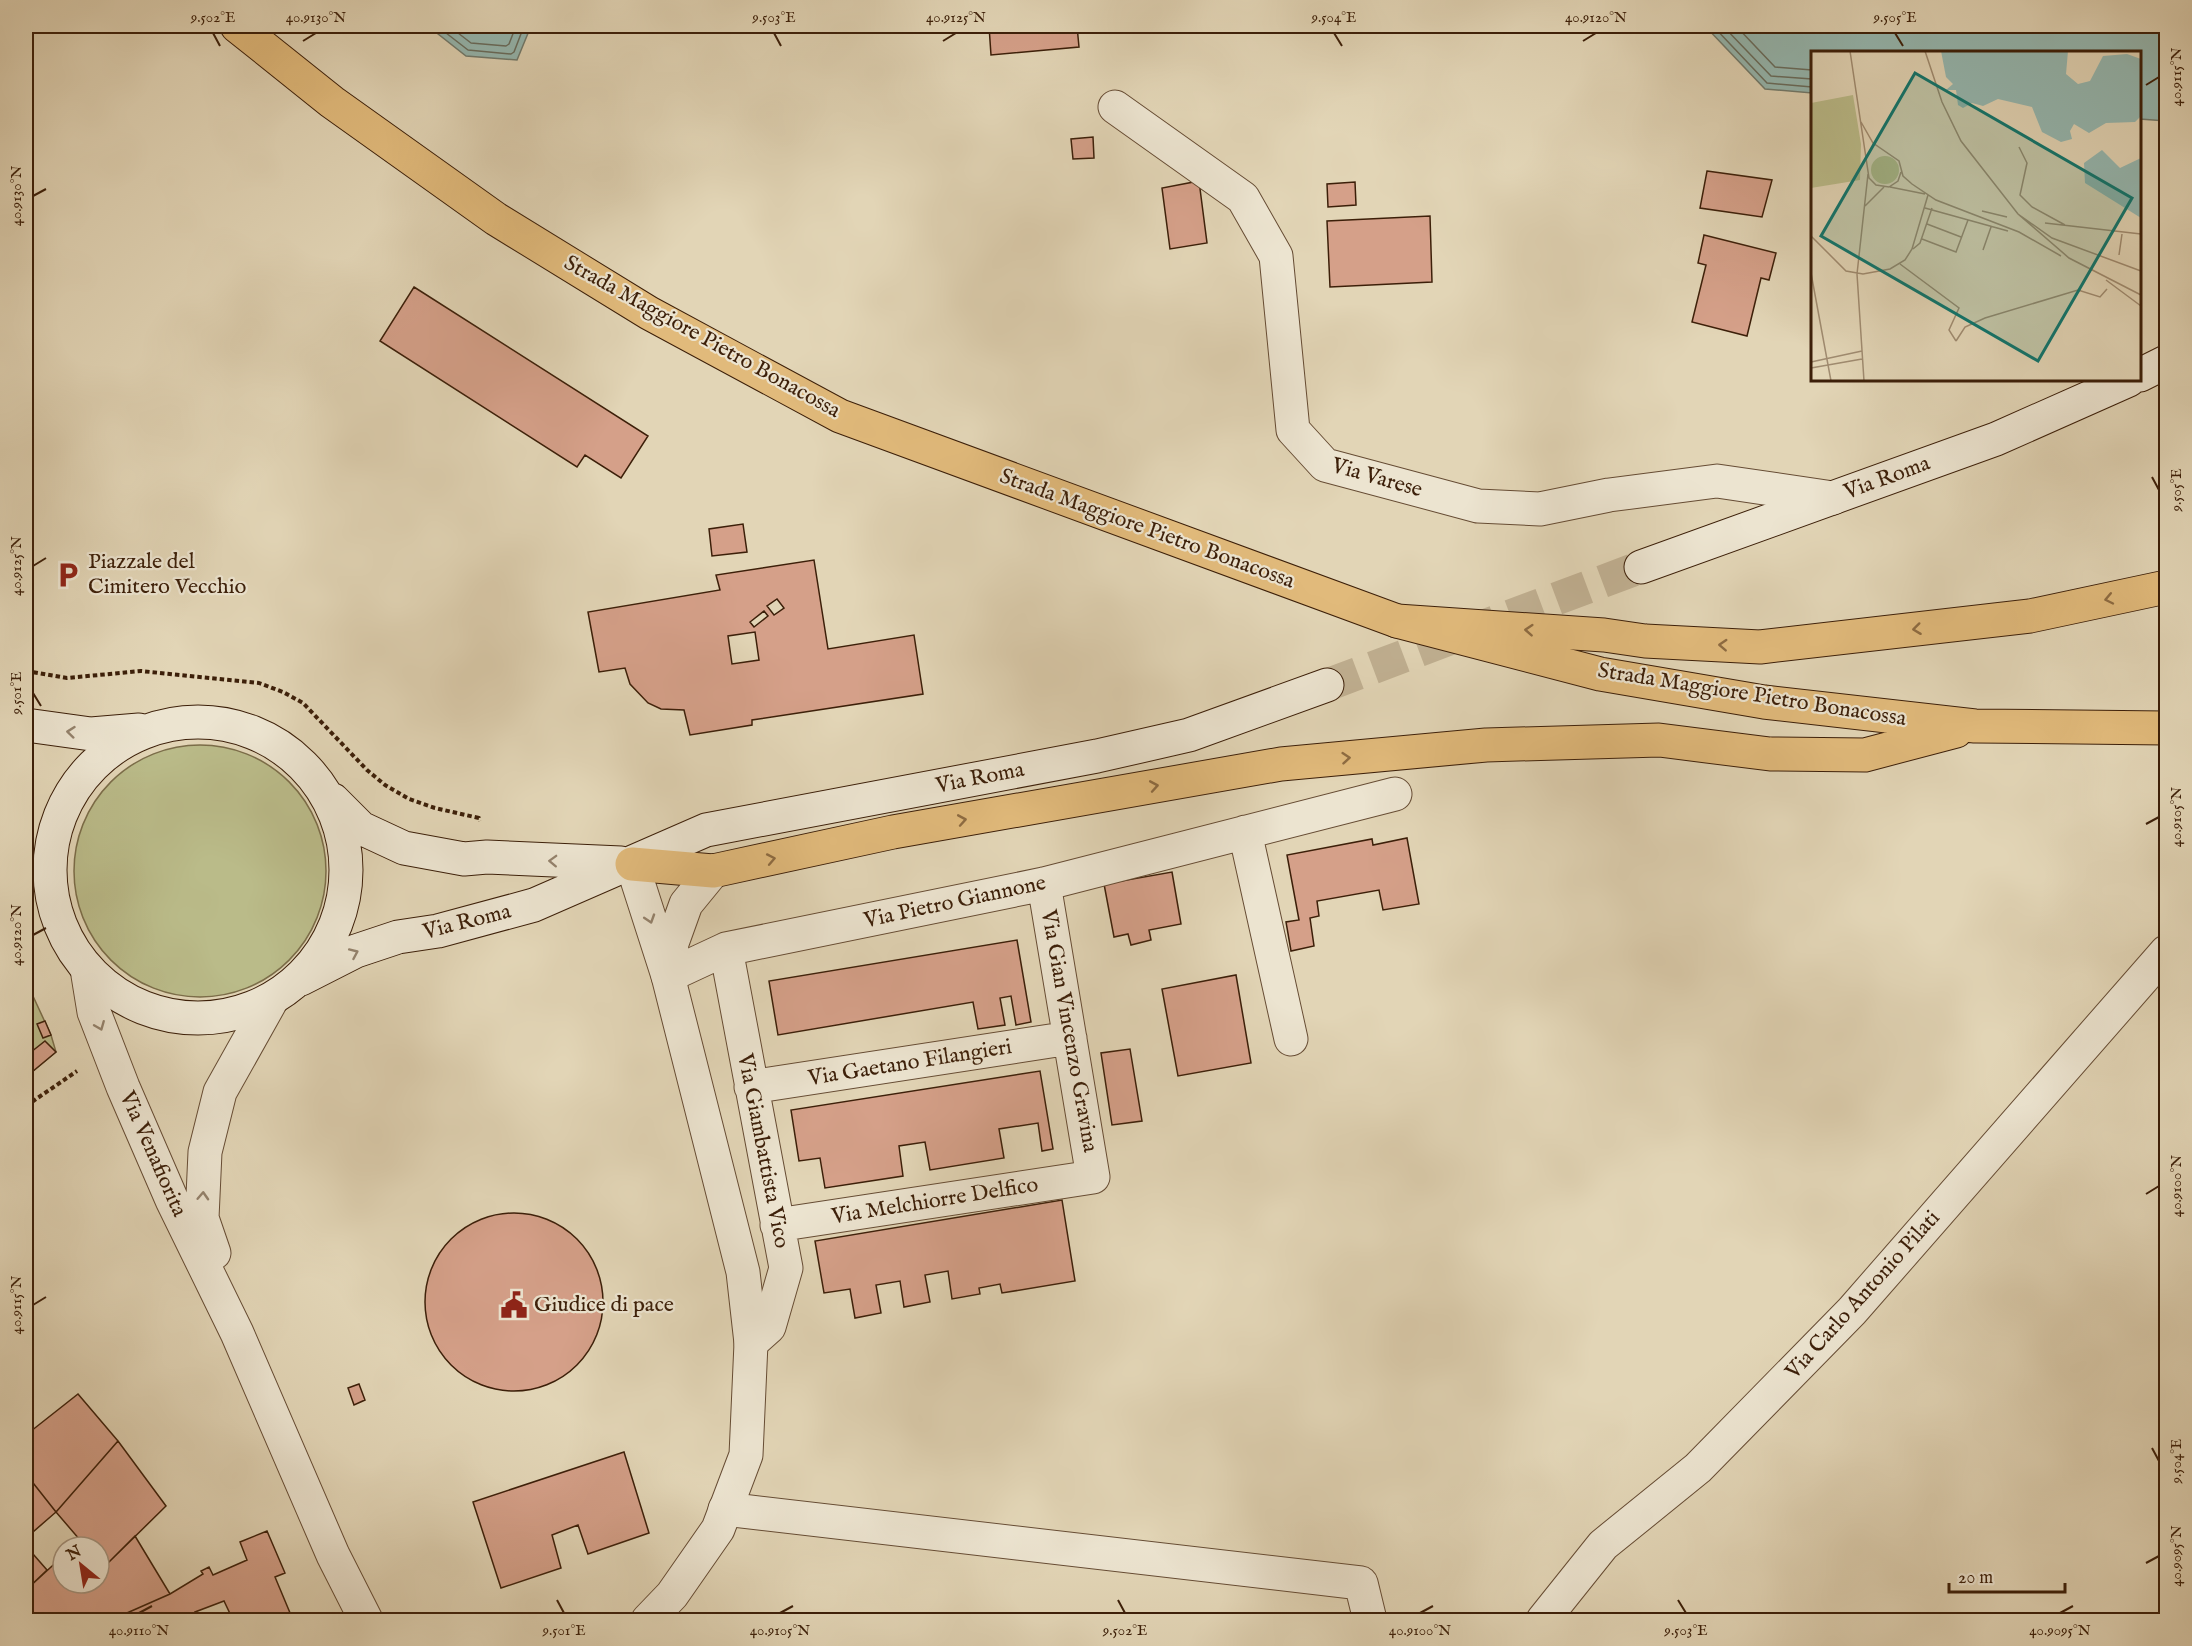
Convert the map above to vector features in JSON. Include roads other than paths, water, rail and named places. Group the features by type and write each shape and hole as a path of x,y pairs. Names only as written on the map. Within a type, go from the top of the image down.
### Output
{"main road":[{"name":"Strada Maggiore Pietro Bonacossa","path":"237,26 332,102 496,219 649,313 840,416 1397,621 1600,674 1764,702 1975,726 2166,728"},
{"path":"1397,621 1605,635 1646,641 1760,647 2030,616 2166,587"},
{"path":"632,864 713,871 892,832 1281,764 1486,745 1659,740 1770,754 1865,755 1975,726"}],"street":[{"name":"Via Varese","path":"1115,107 1243,198 1276,256 1293,430 1325,465 1478,506 1540,509 1609,495 1717,481 1833,498"},
{"path":"2141,374 2166,362"},
{"name":"Via Roma","path":"1641,567 1996,439 2126,381"},
{"name":"Via Roma","path":"301,978 356,951 398,937 438,932 534,904 632,864 706,830 1097,756 1190,735 1327,685"},
{"path":"26,725 91,734 150,729 191,721 231,725 270,739 303,763 328,796 345,842 346,891 331,939 301,978 271,1000 233,1015 194,1019 154,1013 117,995 87,969 59,925 26,864"},
{"path":"59,925 50,886 51,846 63,808 84,774 114,747 150,729"},
{"name":"Via Pietro Giannone","path":"668,976 726,949 1044,884 1395,794"},
{"name":"Via Roma","path":"328,796 362,828 404,848 464,859 487,857 632,864"},
{"path":"1245,832 1291,1039"},
{"name":"Via Giambattista Vico","path":"632,864 668,976 743,1272 751,1343 746,1455 718,1529 672,1595 648,1620"},
{"name":"Via Giambattista Vico","path":"668,976 672,943 686,904 713,871"},
{"name":"Via Gian Vincenzo Gravina","path":"1044,884 1094,1178"},
{"name":"Via Giambattista Vico","path":"726,949 786,1268 769,1327 751,1343"},
{"name":"Via Carlo Antonio Pilati","path":"1543,1620 1603,1545 1698,1468 1852,1311 2166,952"},
{"name":"Via Venafiorita","path":"87,969 94,1012 172,1200 237,1333 333,1555 366,1620"},
{"name":"Via Venafiorita","path":"237,1333 202,1218 205,1152 220,1092 271,1000"},
{"name":"Via Gaetano Filangieri","path":"751,1087 1070,1038"},
{"name":"Via Melchiorre Delfico","path":"777,1226 1094,1178"},
{"path":"725,1509 1361,1582 1370,1620"}],"water":[{"path":"428,26 531,26 517,60 466,56"},
{"path":"1705,26 2166,26 2166,121 2141,119 2141,51 1811,51 1811,93 1765,89"}],"tunnel":[{"path":"1327,685 1641,567"}],"place":[{"name":"Piazzale del Cimitero Vecchio","path":"68,575"},
{"name":"Giudice di pace","path":"514,1305"}]}
